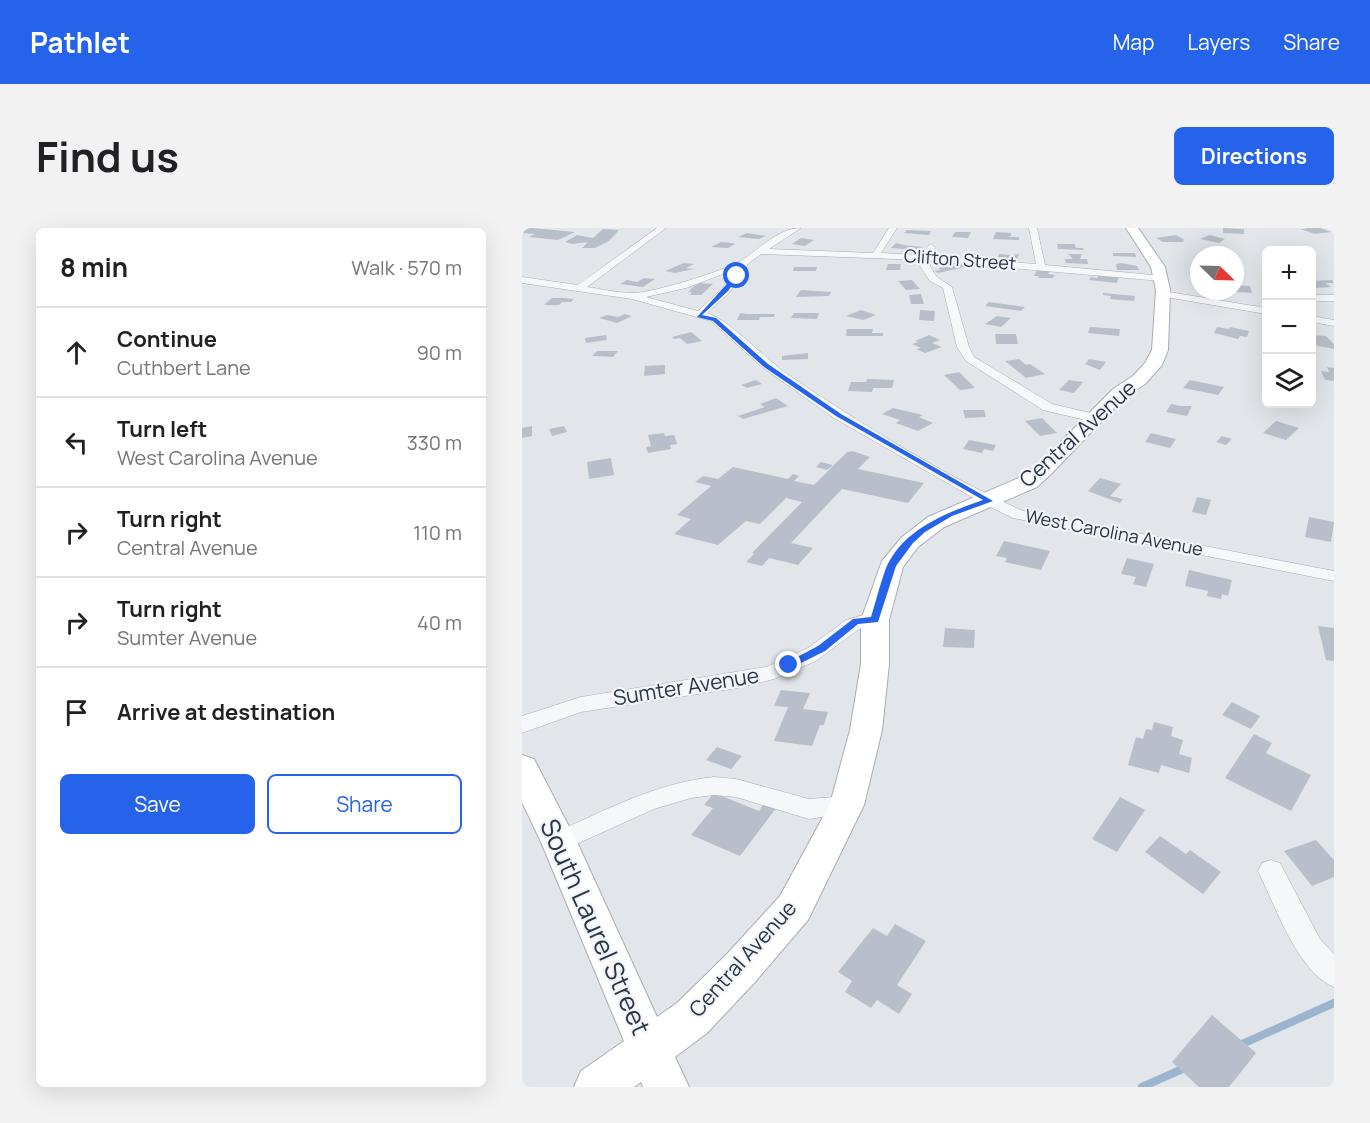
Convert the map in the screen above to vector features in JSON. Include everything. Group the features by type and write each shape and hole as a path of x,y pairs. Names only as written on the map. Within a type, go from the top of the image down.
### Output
{"street":[{"path":"580,288 662,228"},
{"path":"698,316 727,290 745,262 758,251 797,228"},
{"path":"876,254 893,228"},
{"path":"1033,228 1041,267"},
{"name":"Central Avenue","path":"597,1087 692,1018 741,968 794,908 847,804 866,730 874,664 875,620 891,566 910,542 936,522 1029,482 1044,470 1119,393 1139,380 1158,358 1162,286 1151,255 1132,228"},
{"path":"932,245 925,266 933,279 947,287 963,347 970,359 1048,407 1094,418"},
{"name":"Clifton Street","path":"758,251 876,254 1041,267 1162,286 1190,299"},
{"path":"633,296 683,286 745,262"},
{"name":"West Carolina Avenue","path":"522,280 633,296 715,320 766,365 839,415 989,501 1019,515 1334,576"},
{"path":"1244,298 1258,298"},
{"path":"1316,298 1334,298"},
{"path":"1196,300 1262,310"},
{"path":"1316,320 1334,322"},
{"name":"Sumter Avenue","path":"522,725 541,716 574,706 768,674 821,649 856,621 875,620"},
{"name":"South Laurel Street","path":"522,768 559,842 666,1087"},
{"path":"559,842 672,792 695,787 736,788 809,809 847,804"},
{"path":"1271,871 1310,948 1334,974"}],"building":[{"path":"527,228 575,232 558,240 529,237 535,234 522,233 522,230"},
{"path":"1223,228 1244,229 1244,234 1223,233"},
{"path":"1305,228 1320,228 1331,232 1315,234 1300,229 1307,229"},
{"path":"603,229 619,230 609,241 595,248 582,248 588,242 572,244 565,242 577,235 593,238"},
{"path":"907,230 931,231 929,235 904,233"},
{"path":"955,232 971,232 968,238 952,237"},
{"path":"996,232 1011,233 1008,237 1019,237 1019,240 993,239"},
{"path":"747,233 766,236 759,239 738,237"},
{"path":"1176,235 1185,240 1182,241 1184,242 1163,242 1156,238"},
{"path":"1210,235 1225,239 1219,243 1200,239"},
{"path":"801,238 814,240 805,246 792,244"},
{"path":"721,242 735,244 728,248 711,247"},
{"path":"896,243 923,247 916,250 891,248"},
{"path":"1057,244 1075,244 1076,248 1084,250 1058,249"},
{"path":"1113,253 1135,253 1136,257 1113,256"},
{"path":"999,254 1019,254 1017,260 998,257"},
{"path":"1068,254 1082,254 1080,259 1087,259 1088,264 1066,263 1065,259 1073,259"},
{"path":"684,263 694,264 686,268 694,269 675,273 665,271"},
{"path":"965,263 970,266 938,273 934,271 941,270 938,268"},
{"path":"888,264 901,264 900,270 886,270"},
{"path":"1116,264 1137,266 1139,270 1117,270"},
{"path":"794,267 817,267 816,271 793,271"},
{"path":"1038,269 1051,270 1048,274 1055,275 1053,278 1038,278 1039,276 1034,276"},
{"path":"1099,275 1119,277 1117,283 1089,280"},
{"path":"644,278 655,279 643,287 620,284 627,280 637,282"},
{"path":"912,280 920,289 906,290 898,281"},
{"path":"1332,280 1334,283 1325,283 1331,287 1316,288 1316,281"},
{"path":"701,283 713,284 701,295 690,295 692,292 688,292"},
{"path":"1244,286 1250,286 1252,293 1244,293"},
{"path":"801,290 831,292 829,296 796,297"},
{"path":"1103,293 1135,296 1134,301 1110,299 1111,296 1103,295"},
{"path":"921,294 924,304 911,304 909,295"},
{"path":"552,298 574,299 559,305 544,305"},
{"path":"989,302 1025,307 1021,311 985,306"},
{"path":"861,310 876,315 863,320 846,316"},
{"path":"920,310 935,311 934,321 919,320"},
{"path":"740,313 775,314 774,317 760,317 759,320 737,320"},
{"path":"794,313 819,313 817,319 791,318"},
{"path":"625,314 632,316 617,323 599,318 607,315 618,317"},
{"path":"997,316 1011,318 1001,327 985,324"},
{"path":"1090,327 1120,329 1119,336 1088,333"},
{"path":"1217,327 1249,331 1247,337 1240,336 1238,339 1214,333"},
{"path":"847,329 873,329 872,333 883,333 883,336 846,336"},
{"path":"691,332 702,341 687,344 680,338 672,337"},
{"path":"995,334 1016,334 1018,344 996,344"},
{"path":"606,335 607,340 586,343 585,338"},
{"path":"929,335 940,340 932,343 942,347 925,353 916,349 921,348 912,344 918,342 915,341"},
{"path":"1316,335 1326,336 1334,344 1334,349 1316,345"},
{"path":"597,351 618,351 613,357 592,356"},
{"path":"808,353 808,359 782,360 782,356"},
{"path":"1019,359 1045,374 1026,378 1005,361"},
{"path":"1089,359 1106,362 1100,370 1085,364"},
{"path":"665,365 665,374 644,376 645,366"},
{"path":"1327,367 1334,368 1334,381 1325,380 1321,371 1329,372"},
{"path":"959,372 975,388 960,390 944,375"},
{"path":"867,379 894,380 892,388 873,388 872,392 848,391 851,382 866,382"},
{"path":"756,380 762,384 747,388 741,385"},
{"path":"1069,380 1083,382 1074,393 1059,390"},
{"path":"1190,380 1224,387 1218,395 1183,388"},
{"path":"776,398 788,406 743,419 738,416 765,407 760,404"},
{"path":"1171,404 1192,406 1187,416 1166,412"},
{"path":"893,408 923,415 919,417 933,423 918,431 896,423 900,420 882,414"},
{"path":"963,410 984,410 986,417 965,418"},
{"path":"1042,418 1057,433 1040,436 1025,421"},
{"path":"1276,421 1299,428 1286,440 1263,433"},
{"path":"532,426 532,436 522,438 522,428"},
{"path":"564,426 567,432 552,436 549,429"},
{"path":"664,433 665,436 674,435 677,444 670,445 671,449 648,453 646,447 651,446 648,435"},
{"path":"1151,433 1176,439 1170,448 1145,442"},
{"path":"1222,436 1232,439 1226,445 1216,442"},
{"path":"969,440 996,445 993,451 984,449 982,453 963,449"},
{"path":"853,451 870,457 858,469 924,483 908,503 842,489 791,543 813,548 798,565 769,558 762,566 746,562 802,502 786,498 760,524 746,521 718,545 674,534 691,519 677,515 711,486 695,482 703,476 718,479 733,467 788,479 793,474 799,476 794,481 814,485 847,452"},
{"path":"611,458 614,475 589,479 587,462"},
{"path":"821,462 833,465 827,470 816,467"},
{"path":"1100,478 1121,484 1110,496 1123,499 1120,503 1088,491"},
{"path":"1197,497 1211,500 1206,515 1192,512"},
{"path":"1309,517 1334,522 1331,542 1305,537"},
{"path":"1004,541 1050,551 1041,570 1005,562 1007,558 996,556"},
{"path":"1127,558 1154,564 1146,587 1133,584 1136,577 1121,574"},
{"path":"1189,570 1232,580 1228,596 1222,594 1221,599 1207,596 1208,591 1185,586"},
{"path":"1318,626 1334,628 1334,661 1326,660"},
{"path":"945,628 975,630 974,648 943,647"},
{"path":"781,690 810,693 803,709 828,712 824,725 820,725 812,746 774,741 788,707 774,706"},
{"path":"1232,702 1260,716 1251,729 1222,715"},
{"path":"1154,722 1173,727 1171,736 1183,740 1179,754 1192,758 1189,773 1161,765 1159,773 1128,765 1136,737 1143,739 1146,729 1152,730"},
{"path":"1254,734 1272,743 1266,753 1311,775 1291,811 1225,778"},
{"path":"717,747 742,756 731,769 706,760"},
{"path":"714,793 759,811 765,802 777,807 740,856 691,835 713,808 704,805"},
{"path":"1120,797 1145,810 1117,852 1092,839"},
{"path":"1160,836 1186,854 1190,850 1221,872 1203,894 1145,852"},
{"path":"1316,840 1334,860 1334,877 1312,886 1284,851"},
{"path":"895,924 926,941 897,985 912,994 899,1014 877,1000 871,1008 845,992 852,981 838,972 873,928 887,936"},
{"path":"1212,1015 1256,1053 1229,1087 1199,1087 1172,1062"}],"waterway":[{"path":"1240,1045 1334,1003"},
{"path":"1142,1087 1187,1067"}],"route":[{"path":"737,276 727,290 698,316 715,320 766,365 839,415 989,501 950,514 922,531 910,542 891,566 875,620 856,621 821,649 789,665"}]}
